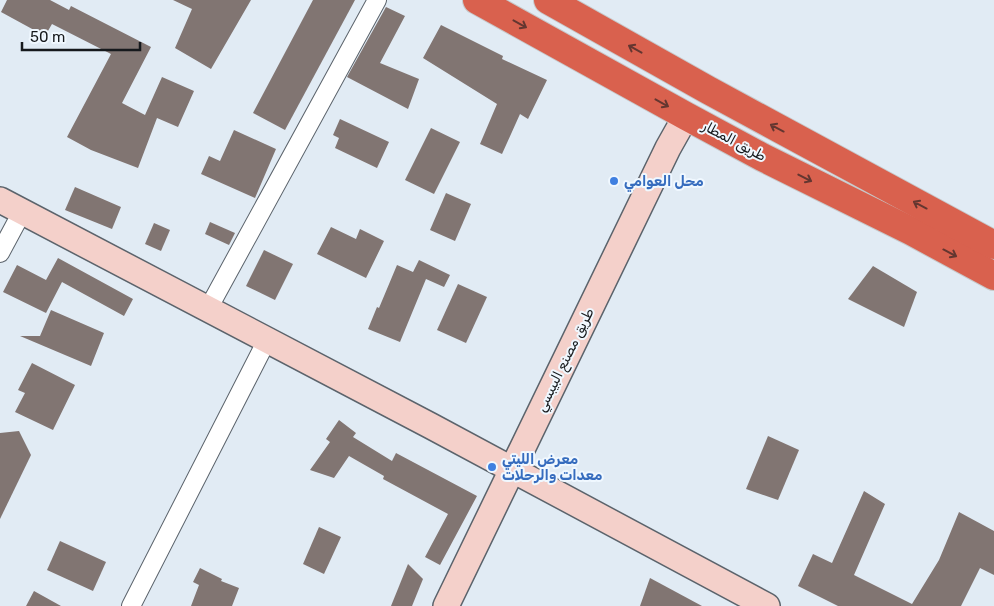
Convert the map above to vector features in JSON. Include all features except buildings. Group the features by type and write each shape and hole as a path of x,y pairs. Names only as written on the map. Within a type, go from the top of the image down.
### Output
{"highway":[{"name":"طريق المطار","path":"477,0 686,116 994,276"},
{"path":"548,0 708,90 994,245"}],"street":[{"path":"208,309 377,0"},
{"name":"طريق مصنع البيبسي","path":"446,606 668,148 686,116"},
{"path":"0,253 11,206 512,469 768,606"},
{"path":"131,606 267,340"}],"place":[{"name":"محل العوامي","path":"614,181"},
{"name":"معرض الليتي معدات والرحلات","path":"492,467"}]}
